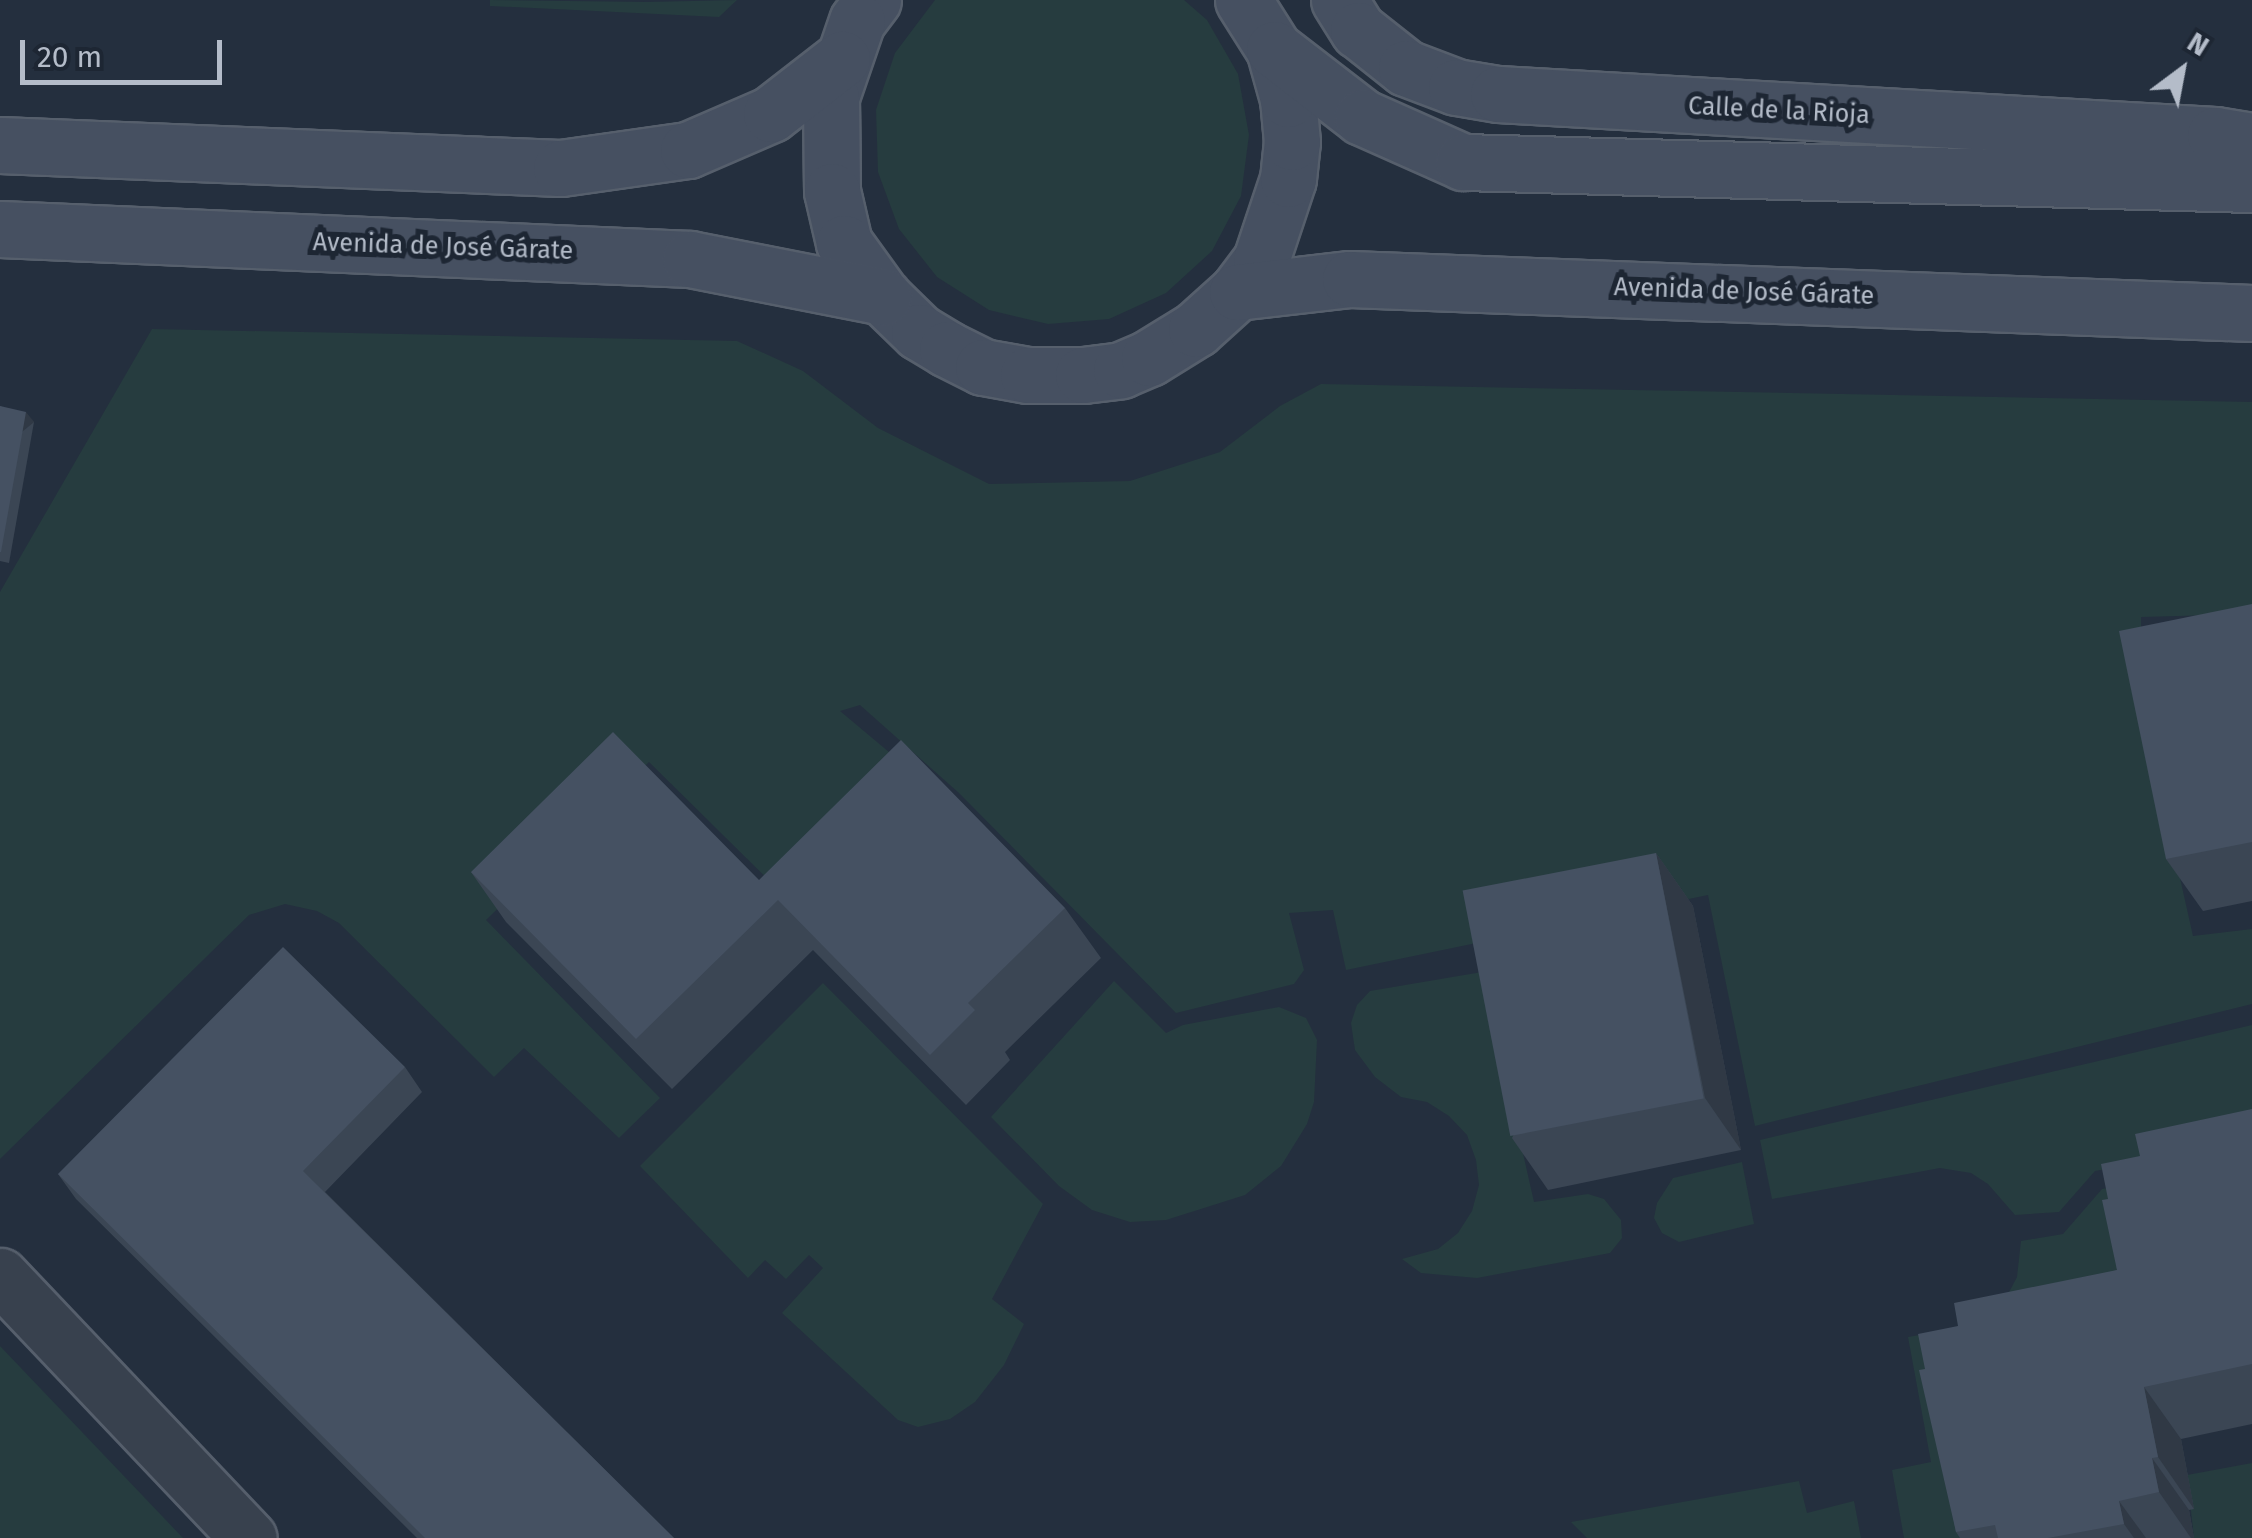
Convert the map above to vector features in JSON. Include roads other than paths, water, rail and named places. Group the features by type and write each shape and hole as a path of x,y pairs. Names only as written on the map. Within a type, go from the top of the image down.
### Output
{"main road":[{"path":"873,0 857,21 831,97 832,190 844,243 882,297 919,332 984,367 1028,375 1121,370 1149,358 1196,329 1237,292 1261,260 1288,179 1292,142 1288,99 1274,49 1243,0"},
{"name":"Calle de la Rioja","path":"1339,0 1358,30 1406,68 1470,90 2215,135 2252,141"},
{"path":"1274,49 1362,117 1463,162 2252,184"},
{"path":"0,145 562,168 688,150 771,114 842,59"},
{"name":"Avenida de José Gárate","path":"0,229 690,259 882,297"},
{"name":"Avenida de José Gárate","path":"1237,292 1367,279 2252,313"}],"street":[{"path":"0,1276 249,1538"}]}
